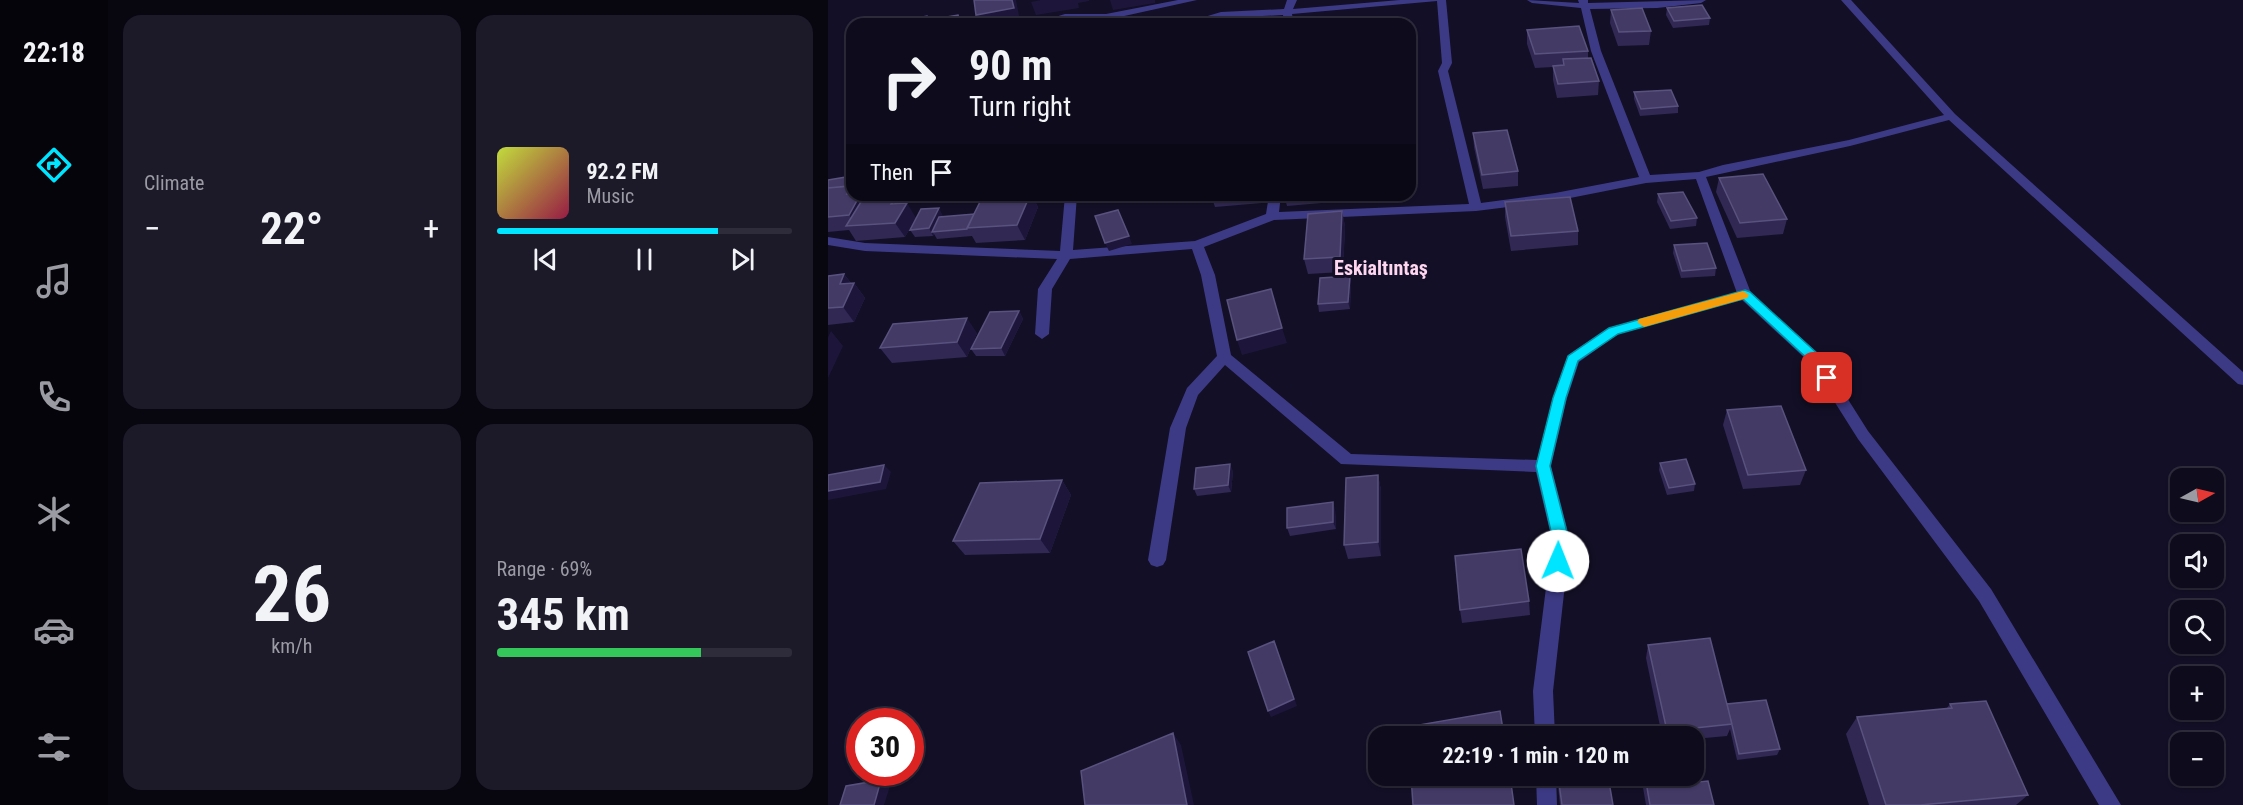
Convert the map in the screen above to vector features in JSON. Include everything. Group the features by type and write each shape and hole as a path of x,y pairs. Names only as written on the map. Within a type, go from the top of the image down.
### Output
{"street":[{"path":"1061,18 1106,17 1192,0"},
{"path":"1288,18 1287,12 1293,0"},
{"path":"1209,18 1221,15 1433,0"},
{"path":"1441,0 1447,63 1443,71 1476,207"},
{"path":"1532,0 1657,5 1701,0"},
{"path":"1846,0 1951,116 2243,380"},
{"path":"1583,3 1596,51 1646,179"},
{"path":"828,241 865,247 1066,255 1197,244 1272,216 1476,207 1554,197 1646,179 1700,176 1723,168 1850,143 1951,116"},
{"path":"1700,176 1745,294 1815,359 1863,435 1984,595 2111,805"},
{"path":"1042,334 1045,289 1066,255 1070,201"},
{"path":"1272,216 1274,201"},
{"path":"1197,244 1208,275 1224,357 1347,460 1543,466"},
{"path":"1545,726 1544,692 1561,540 1543,466 1560,398 1573,359 1613,331 1745,294"},
{"path":"1157,560 1178,428 1192,392 1224,357"},
{"path":"1546,786 1547,805"}],"building":[{"path":"974,0 1012,0 1014,8 976,15"},
{"path":"1702,5 1710,18 1674,21 1667,8"},
{"path":"1642,8 1651,31 1619,32 1611,10"},
{"path":"958,15 959,18 940,18"},
{"path":"1579,26 1588,51 1535,54 1527,30"},
{"path":"1591,58 1599,81 1558,84 1553,66 1564,65 1563,59"},
{"path":"1671,90 1678,106 1641,109 1634,92"},
{"path":"1507,130 1518,171 1482,175 1473,133"},
{"path":"1763,174 1787,219 1740,223 1719,178"},
{"path":"846,177 846,186 828,188 828,180"},
{"path":"846,186 846,201 857,201 849,215 828,217 828,188"},
{"path":"1683,192 1697,218 1671,221 1658,194"},
{"path":"1570,197 1578,231 1511,236 1505,202"},
{"path":"862,201 907,203 895,223 846,226"},
{"path":"980,201 1027,201 1017,225 967,228"},
{"path":"939,208 929,228 910,230 921,209"},
{"path":"1118,210 1129,236 1105,243 1095,216"},
{"path":"1342,211 1340,257 1304,259 1308,214"},
{"path":"974,214 967,229 932,232 939,217"},
{"path":"1707,243 1716,268 1682,271 1674,245"},
{"path":"844,274 840,284 854,283 843,307 828,308 828,276"},
{"path":"1350,276 1348,302 1318,304 1320,278"},
{"path":"1271,289 1282,328 1237,340 1227,300"},
{"path":"1019,311 1001,348 971,349 990,312"},
{"path":"967,318 957,342 880,348 893,324"},
{"path":"1781,406 1806,470 1748,475 1727,410"},
{"path":"1686,459 1695,484 1669,488 1660,463"},
{"path":"1230,464 1228,485 1194,489 1196,468"},
{"path":"884,465 880,482 828,491 828,475"},
{"path":"1378,475 1378,542 1344,545 1346,478"},
{"path":"1062,480 1040,539 953,541 980,483"},
{"path":"1333,502 1333,522 1287,528 1287,508"},
{"path":"1521,549 1529,601 1460,610 1455,556"},
{"path":"1710,638 1732,724 1704,727 1666,726 1648,645"},
{"path":"1274,641 1294,699 1268,711 1248,652"},
{"path":"1766,700 1780,749 1739,754 1727,704"},
{"path":"1986,701 2028,795 1920,805 1886,805 1857,717 1952,708 1950,704"},
{"path":"1500,711 1502,726 1413,726"},
{"path":"1173,733 1187,805 1085,805 1081,771"},
{"path":"1704,781 1708,781 1714,805 1650,805 1647,786 1704,786"},
{"path":"846,786 879,786 874,805 840,805"},
{"path":"1412,786 1511,786 1514,805 1413,805"},
{"path":"1559,786 1610,786 1613,805 1562,805"}],"slow traffic":[{"path":"1644,322 1743,295"}],"district":[{"name":"Eskialtıntaş","path":"1381,268"}],"route":[{"path":"1558,561 1561,540 1543,466 1560,398 1573,359 1613,331 1745,294 1815,359 1827,378"}]}
